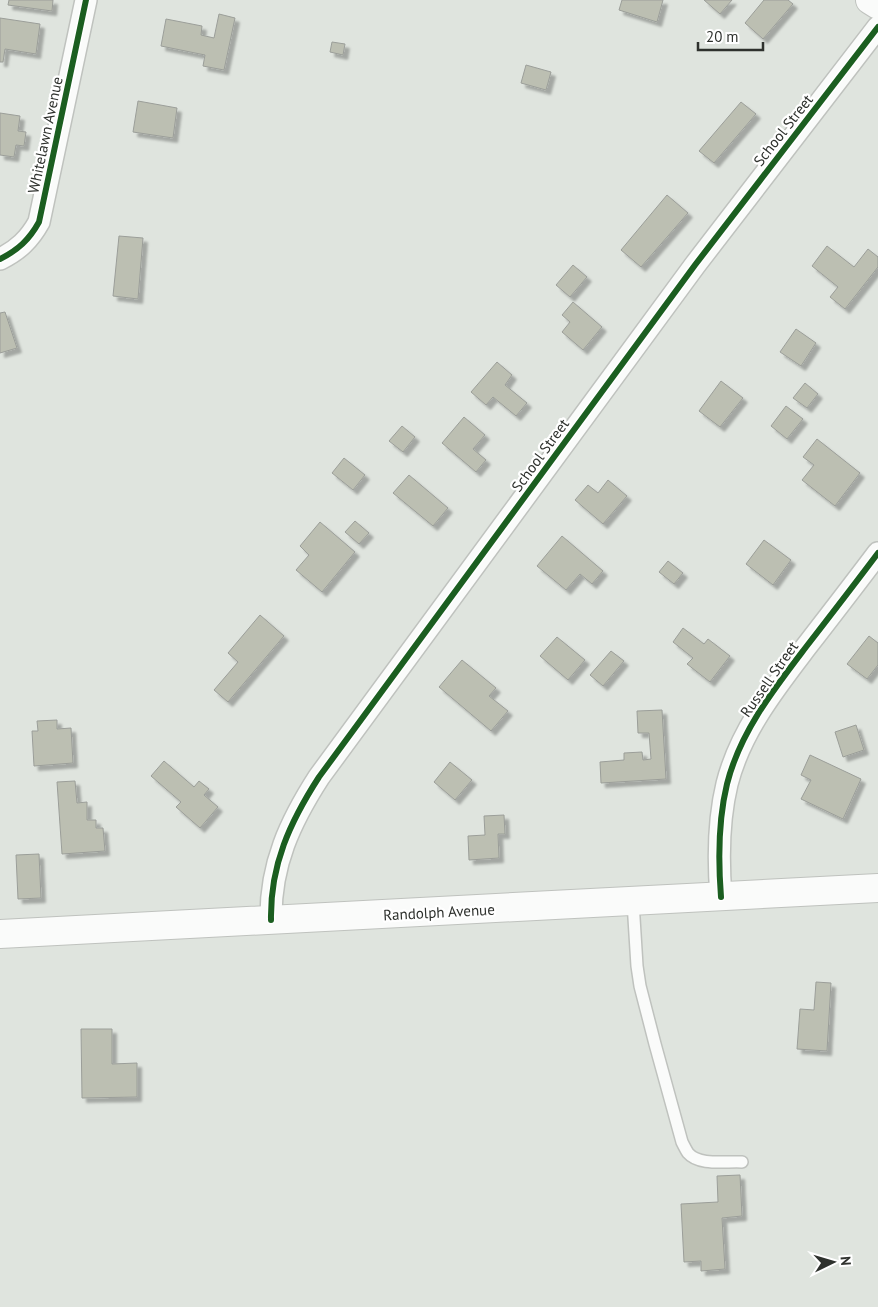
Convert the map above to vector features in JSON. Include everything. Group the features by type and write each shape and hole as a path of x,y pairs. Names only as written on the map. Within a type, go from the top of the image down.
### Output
{"main road":[{"path":"870,0 878,5"},
{"name":"Randolph Avenue","path":"0,934 878,888"}],"street":[{"name":"Whitelawn Avenue","path":"0,259 14,252 25,243 39,222 86,0"},
{"name":"School Street","path":"271,920 272,884 280,852 298,811 319,777 695,265 878,27"},
{"name":"Russell Street","path":"721,897 719,850 722,805 727,782 749,728 768,697 878,553"}],"lane":[{"path":"633,902 640,986 654,1044 682,1142 688,1153 695,1158 706,1161 742,1162"}],"building":[{"path":"9,0 53,0 52,11 8,5"},
{"path":"622,0 663,0 657,22 619,10"},
{"path":"704,0 732,0 720,14"},
{"path":"764,0 788,0 793,4 763,39 745,23"},
{"path":"219,14 235,18 224,70 203,66 205,55 161,46 166,19 202,26 201,35 214,38"},
{"path":"0,18 40,24 36,54 5,49 3,62 0,62"},
{"path":"332,42 345,44 343,55 330,52"},
{"path":"526,65 551,72 546,90 521,83"},
{"path":"138,101 177,108 173,138 133,132"},
{"path":"741,102 756,114 714,163 699,151"},
{"path":"0,113 20,116 18,131 26,132 24,146 16,145 14,157 0,155"},
{"path":"667,195 688,213 641,267 621,250"},
{"path":"119,236 143,238 138,299 113,296"},
{"path":"827,246 854,267 868,249 878,257 878,267 845,309 830,297 838,287 812,266"},
{"path":"573,265 587,277 570,297 556,285"},
{"path":"573,302 602,327 583,350 562,332 570,322 562,315"},
{"path":"5,312 17,348 0,353 0,313"},
{"path":"796,329 816,343 801,366 780,352"},
{"path":"497,362 512,375 505,385 527,403 516,416 493,397 486,405 471,392"},
{"path":"721,381 743,398 720,427 699,411"},
{"path":"805,383 818,394 807,408 793,398"},
{"path":"786,406 803,419 787,439 771,426"},
{"path":"464,417 485,435 473,449 486,460 476,472 442,443"},
{"path":"402,426 415,437 403,452 389,441"},
{"path":"817,439 860,473 835,506 802,480 814,465 803,457"},
{"path":"344,458 365,475 353,490 332,473"},
{"path":"409,475 448,508 433,526 393,493"},
{"path":"608,480 627,496 603,524 575,500 588,485 598,493"},
{"path":"355,521 369,533 359,544 345,532"},
{"path":"320,522 355,552 322,592 296,570 309,555 300,546"},
{"path":"562,536 603,571 592,584 580,574 566,590 537,566"},
{"path":"764,540 791,560 773,585 746,564"},
{"path":"668,561 683,573 674,584 659,572"},
{"path":"260,615 284,636 228,702 214,690 238,662 228,653"},
{"path":"683,628 704,644 708,639 730,656 710,682 687,664 693,658 673,642"},
{"path":"869,636 878,643 878,665 867,679 847,664"},
{"path":"557,637 585,660 568,680 540,656"},
{"path":"611,651 624,661 603,686 590,675"},
{"path":"462,660 496,688 489,696 508,711 491,731 439,687"},
{"path":"662,710 666,779 601,783 600,762 624,760 624,753 642,752 643,760 651,759 649,733 638,733 637,711"},
{"path":"57,720 57,729 71,728 73,763 34,766 32,731 38,731 37,721"},
{"path":"856,725 864,750 843,757 835,732"},
{"path":"810,755 861,779 843,819 801,799 811,780 801,775"},
{"path":"164,761 194,787 199,781 209,789 204,795 218,807 200,828 176,807 181,802 151,776"},
{"path":"450,762 472,780 455,800 434,782"},
{"path":"75,781 77,803 87,802 87,820 96,820 96,828 103,828 105,851 62,854 57,782"},
{"path":"504,815 505,834 498,834 499,858 469,860 468,836 485,835 484,816"},
{"path":"39,854 41,898 18,899 16,855"},
{"path":"816,982 831,983 827,1051 797,1049 800,1009 814,1010"},
{"path":"81,1029 112,1029 112,1064 137,1063 137,1097 82,1098"},
{"path":"740,1175 742,1216 722,1218 725,1269 701,1271 701,1261 684,1262 681,1204 718,1202 717,1176"}],"cycle path":[{"path":"0,259 22,244 39,222 86,0"},
{"path":"271,920 274,881 278,862 299,811 319,777 695,265 878,27"},
{"path":"721,897 719,869 720,826 727,784 740,747 770,695 878,553"}]}
